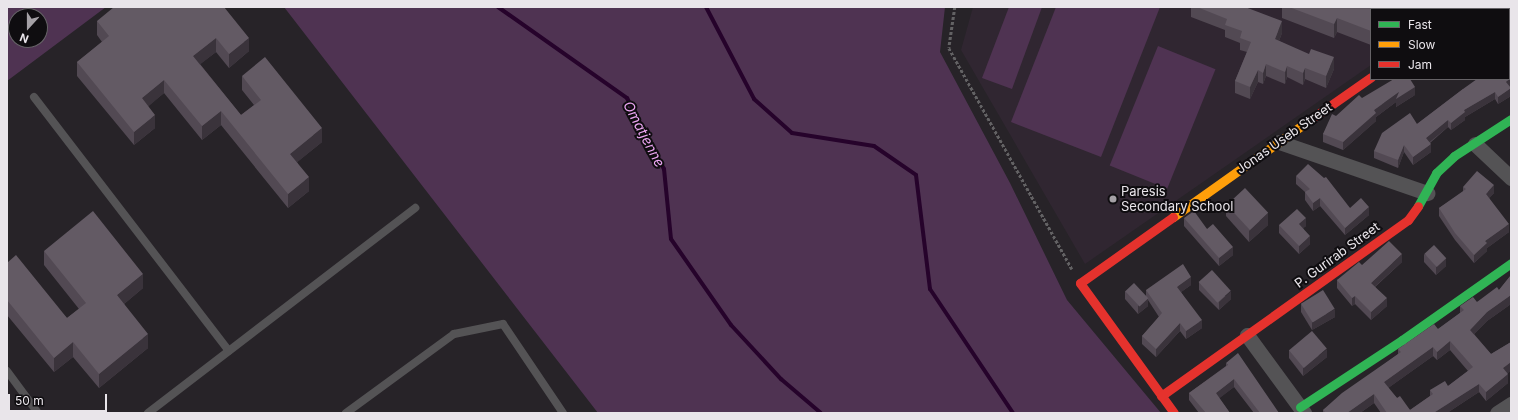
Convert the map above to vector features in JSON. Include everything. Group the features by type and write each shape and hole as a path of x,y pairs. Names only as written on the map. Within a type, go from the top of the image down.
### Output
{"street":[{"name":"Jonas Useb Street","path":"1080,283 1370,78"},
{"name":"P. Gurirab Street","path":"1161,396 1408,220 1427,194 1436,173 1454,156 1475,144 1511,119"},
{"path":"1279,142 1427,194"},
{"path":"1475,144 1511,178"},
{"path":"1247,335 1302,410 1511,263"},
{"path":"1080,283 1174,413"},
{"path":"1497,413 1511,404"}],"lane":[{"path":"34,97 229,351"},
{"path":"148,413 415,208"},
{"path":"346,413 454,334 503,324 563,413"},
{"path":"7,371 38,413"}],"path":[{"path":"955,7 950,48 1080,283"}],"shaded area":[{"path":"7,7 106,7 7,81"},
{"path":"284,7 945,7 940,52 1010,183 1067,300 1161,413 598,413"},
{"name":"Paresis Secondary School","path":"973,7 1452,7 1370,8 1370,66 1085,264 961,50"},
{"path":"1009,7 1042,7 1012,89 982,78"},
{"path":"1056,7 1160,7 1101,157 1011,122"},
{"path":"1158,46 1215,69 1167,189 1110,166"}],"building":[{"path":"114,7 224,7 249,38 229,54 216,38 193,56 241,115 261,100 242,76 265,57 322,128 290,154 309,177 288,194 221,111 202,126 164,80 142,98 155,115 134,132 77,62 109,36 97,21"},
{"path":"1197,7 1245,7 1282,21 1275,39 1309,54 1311,49 1334,57 1326,76 1305,68 1303,73 1287,66 1285,72 1266,64 1263,73 1258,70 1250,87 1235,81 1251,42 1240,38 1242,31 1225,25 1227,19"},
{"path":"1289,7 1388,7 1370,8 1370,31 1337,18 1334,24"},
{"path":"1511,7 1511,31 1510,8 1497,8"},
{"path":"1511,57 1510,79 1510,58"},
{"path":"1392,80 1411,80 1415,87 1396,99 1399,92 1374,110 1376,113 1343,142 1323,134 1332,114 1336,116 1359,95 1362,98"},
{"path":"1476,80 1508,80 1506,82 1511,88 1498,97 1495,92 1464,110 1465,112 1451,123 1448,120 1426,138 1431,144 1413,157 1404,145 1398,160 1374,151 1382,133 1410,113 1417,124"},
{"path":"1308,164 1324,178 1326,177 1350,208 1361,198 1369,207 1345,228 1320,198 1313,203 1305,192 1310,189 1296,176"},
{"path":"1477,171 1494,185 1486,194 1509,224 1485,241 1487,243 1474,255 1455,233 1439,208 1466,189 1463,187"},
{"path":"1245,188 1268,213 1250,230 1227,205"},
{"path":"1297,209 1306,218 1299,224 1310,236 1299,246 1279,225"},
{"path":"93,211 143,274 117,295 148,334 99,374 73,342 54,358 7,300 7,263 16,255 67,318 86,303 44,251"},
{"path":"1194,211 1207,229 1213,224 1233,247 1219,258 1184,218"},
{"path":"1389,241 1402,254 1371,283 1387,298 1371,312 1355,296 1352,298 1337,280 1359,262 1362,265"},
{"path":"1434,245 1446,258 1437,267 1424,254"},
{"path":"1183,264 1191,277 1177,287 1202,320 1186,331 1180,323 1156,349 1142,336 1162,313 1146,290"},
{"path":"1212,270 1231,291 1217,303 1199,282"},
{"path":"1511,275 1511,295 1487,312 1470,330 1491,354 1511,342 1511,362 1503,368 1508,374 1486,392 1479,384 1435,412 1436,413 1387,413 1374,394 1347,413 1326,413 1323,410 1342,393 1401,352 1398,349 1434,324 1438,329 1464,310 1460,306 1473,297 1477,302 1497,287 1499,290","holes":["1450,341 1473,367 1448,386 1445,381 1430,390 1433,394 1410,410 1400,396 1397,398 1384,382 1433,347 1437,352"]},
{"path":"1134,283 1148,298 1140,307 1125,291"},
{"path":"1323,290 1335,309 1313,322 1301,304"},
{"path":"1312,331 1327,349 1304,368 1289,350"},
{"path":"1238,353 1279,413 1260,413 1234,379 1216,393 1230,413 1206,413 1189,393 1228,365 1226,363"}],"waterway":[{"name":"Omatjenne","path":"498,7 627,98 664,169 671,239 731,325 781,379 821,413"},
{"path":"706,7 754,99 792,133 874,146 916,175 930,289 1013,413"}],"traffic: fast":[{"path":"1418,206 1436,173 1454,156 1511,119"},
{"path":"1300,407 1402,340 1511,263"}],"traffic: slow":[{"path":"1173,217 1304,124"}],"traffic: jam":[{"path":"1304,124 1370,78"},
{"path":"1161,396 1408,220 1418,206"},
{"path":"1173,217 1080,283 1174,413"}],"place":[{"name":"Paresis Secondary School","path":"1113,199"}]}
